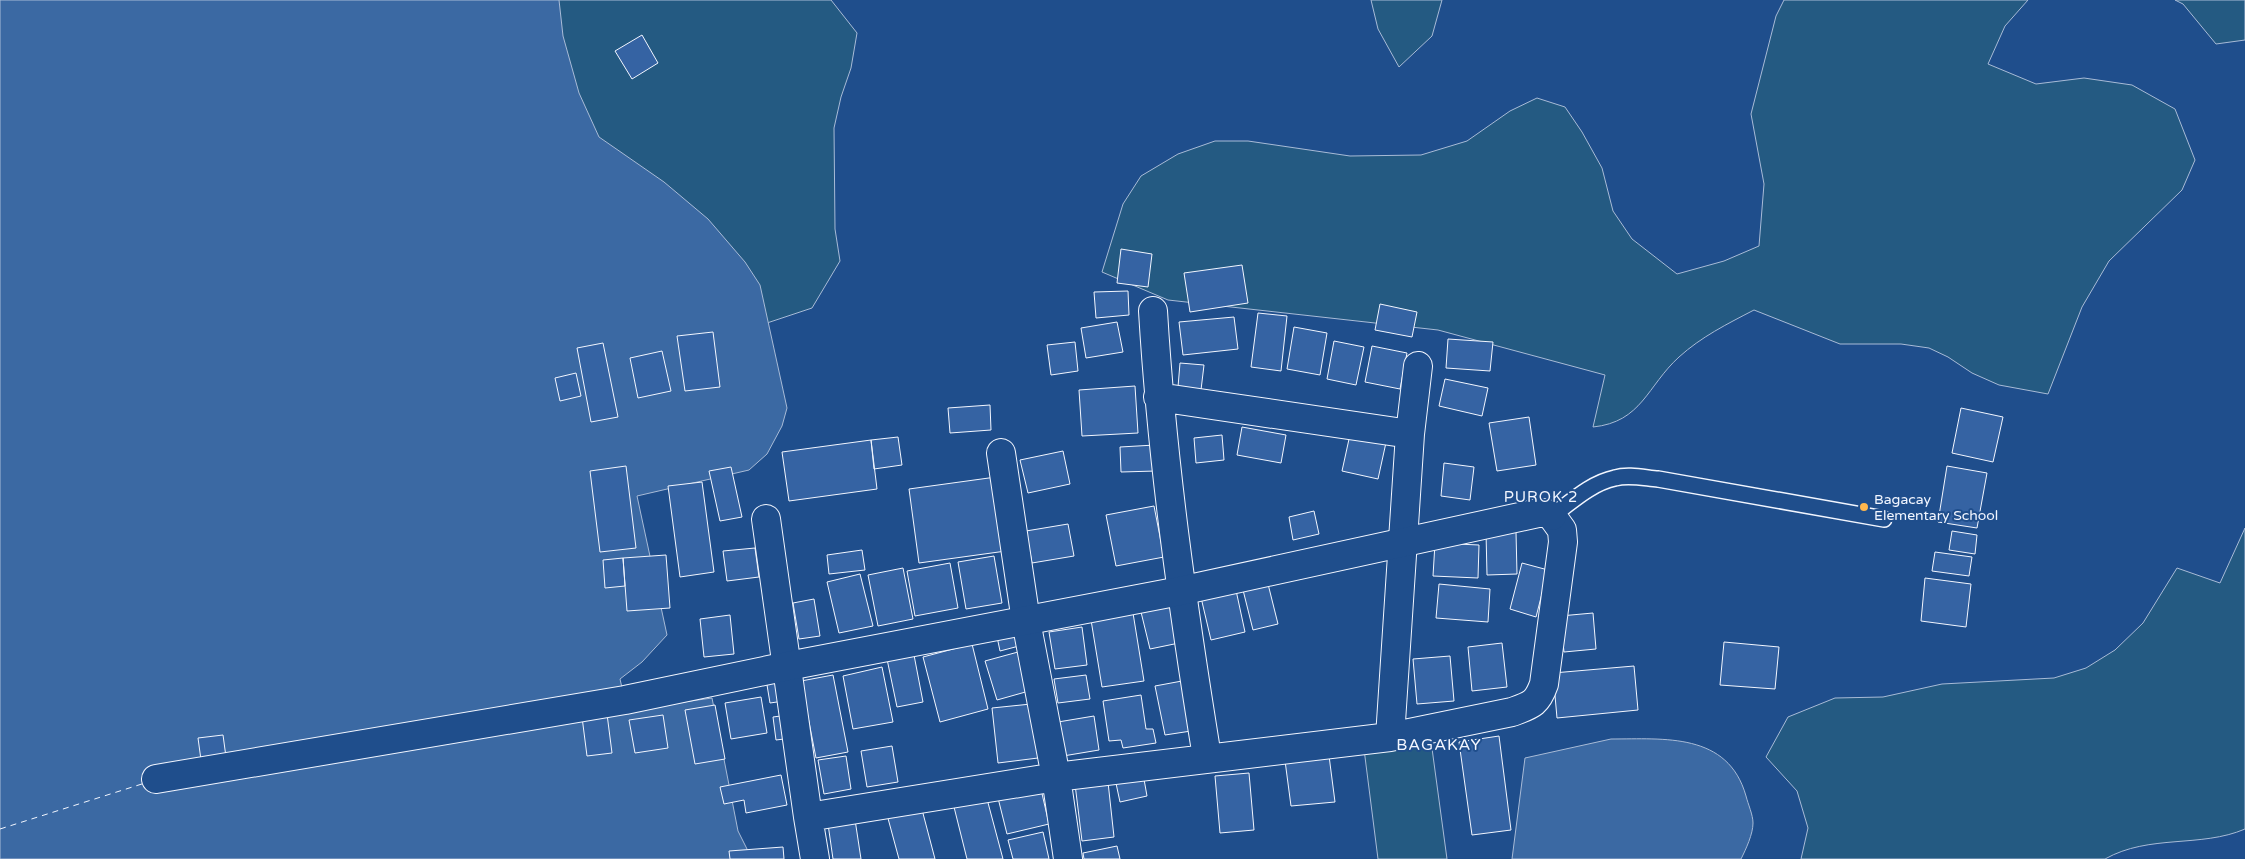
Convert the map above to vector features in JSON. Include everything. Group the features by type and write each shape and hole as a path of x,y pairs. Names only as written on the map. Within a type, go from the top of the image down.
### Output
{"street":[{"path":"1153,311 1158,397 1180,591 1207,758"},
{"path":"1390,737 1410,434 1418,366"},
{"path":"1158,397 1410,434"},
{"path":"1001,453 1026,621 1056,777 1068,859"},
{"path":"156,779 615,702 788,666 1180,591 1538,513 1552,516 1562,530 1563,542 1544,684 1539,698 1528,706 1512,712 1390,737 1056,777 808,817"},
{"path":"766,519 808,817 816,859"}],"lane":[{"path":"1552,516 1599,484 1616,477 1633,477 1658,478 1884,519"}],"shaded area":[{"path":"0,0 559,0 563,36 579,93 599,137 664,182 708,219 745,262 760,285 787,408 782,426 767,454 749,470 637,496 667,635 642,662 620,679 627,710 712,698 738,831 752,859 0,859"},
{"path":"351,0 831,0 857,33 851,68 841,97 834,128 835,229 840,261 812,308 767,323"},
{"path":"1371,0 1442,0 1432,36 1399,67 1378,29"},
{"path":"1784,0 2028,0 2005,26 1988,64 2036,84 2084,78 2132,85 2175,109 2195,160 2182,190 2109,261 2082,307 2048,394 1999,385 1972,373 1948,357 1929,348 1901,344 1840,344 1754,310 1715,331 1687,350 1668,368 1642,401 1623,418 1609,424 1593,427 1605,375 1438,330 1168,300 1102,272 1123,204 1141,176 1178,154 1215,141 1248,141 1350,156 1421,155 1467,141 1510,111 1537,98 1565,107 1582,132 1602,168 1613,211 1632,239 1677,274 1724,261 1759,246 1764,184 1751,114 1776,16"},
{"path":"2175,0 2245,0 2245,40 2216,44 2183,4"},
{"path":"2245,528 2245,829 2211,838 2139,846 2105,859 1801,859 1808,828 1797,791 1766,757 1788,717 1835,698 1883,697 1942,684 2054,678 2086,668 2115,650 2143,623 2177,568 2220,583"},
{"path":"1611,739 1672,740 1709,750 1725,760 1737,775 1753,820 1751,837 1741,859 1512,859 1525,758"},
{"path":"1431,741 1447,859 1378,859 1364,749"}],"building":[{"path":"642,35 658,63 632,79 615,51"},
{"path":"1121,249 1152,254 1148,287 1117,283"},
{"path":"1242,265 1248,303 1190,312 1184,273"},
{"path":"1128,291 1129,315 1096,318 1094,292"},
{"path":"1380,304 1417,312 1412,337 1375,330"},
{"path":"1258,313 1287,316 1281,371 1251,367"},
{"path":"1234,317 1238,349 1183,355 1179,322"},
{"path":"1117,322 1123,352 1086,358 1081,328"},
{"path":"1294,327 1327,333 1320,375 1287,369"},
{"path":"713,332 720,387 685,391 677,336"},
{"path":"1448,339 1493,342 1490,371 1446,368"},
{"path":"1334,341 1364,347 1356,385 1327,379"},
{"path":"1075,342 1078,371 1051,375 1047,345"},
{"path":"603,343 618,417 591,422 577,348"},
{"path":"1372,346 1407,353 1400,389 1365,382"},
{"path":"662,351 671,391 638,398 630,358"},
{"path":"1180,363 1204,365 1201,390 1178,387"},
{"path":"576,373 581,396 560,401 555,378"},
{"path":"1445,379 1488,388 1482,416 1439,406"},
{"path":"1135,386 1138,433 1082,436 1079,390"},
{"path":"990,405 991,430 950,433 948,408"},
{"path":"1961,408 2003,417 1993,462 1952,453"},
{"path":"1529,417 1536,465 1497,471 1489,423"},
{"path":"1242,427 1286,435 1281,463 1237,455"},
{"path":"1351,430 1387,438 1378,479 1342,471"},
{"path":"1222,435 1224,460 1196,463 1194,438"},
{"path":"898,437 902,465 874,469 871,440"},
{"path":"871,440 877,489 789,501 782,452"},
{"path":"1155,445 1156,471 1121,472 1120,447"},
{"path":"1063,451 1070,484 1028,493 1020,460"},
{"path":"1444,463 1474,467 1470,500 1441,496"},
{"path":"626,466 636,548 600,552 590,471"},
{"path":"1947,466 1987,473 1977,528 1938,522"},
{"path":"731,467 742,517 720,521 709,471"},
{"path":"996,477 1006,551 919,563 909,489"},
{"path":"702,482 714,572 680,577 668,486"},
{"path":"1154,506 1164,557 1116,566 1106,515"},
{"path":"1314,511 1319,534 1293,540 1289,517"},
{"path":"1068,524 1074,556 1032,563 1026,531"},
{"path":"1952,531 1977,535 1975,554 1949,550"},
{"path":"1486,532 1516,532 1517,574 1487,575"},
{"path":"1435,543 1479,545 1478,578 1433,576"},
{"path":"755,548 759,577 727,581 723,551"},
{"path":"862,550 865,570 829,574 827,555"},
{"path":"1935,552 1972,557 1969,576 1932,571"},
{"path":"666,555 670,608 627,611 623,558"},
{"path":"994,556 1002,603 966,609 958,562"},
{"path":"623,558 625,586 605,588 603,560"},
{"path":"950,563 958,608 915,616 907,571"},
{"path":"1522,563 1548,570 1536,617 1510,609"},
{"path":"903,568 913,619 878,626 868,575"},
{"path":"860,574 873,626 839,633 827,582"},
{"path":"1266,576 1278,624 1253,630 1241,582"},
{"path":"1925,578 1971,584 1966,627 1921,621"},
{"path":"1234,581 1245,632 1211,640 1199,589"},
{"path":"1439,584 1490,589 1488,622 1436,618"},
{"path":"814,599 820,636 799,639 793,603"},
{"path":"1171,605 1179,643 1150,649 1141,612"},
{"path":"1133,613 1144,681 1102,687 1091,620"},
{"path":"1593,613 1596,649 1564,652 1560,616"},
{"path":"730,615 734,654 704,657 700,619"},
{"path":"1082,627 1087,665 1055,669 1049,632"},
{"path":"1014,628 1019,646 1000,651 996,632"},
{"path":"1724,642 1779,647 1775,689 1720,685"},
{"path":"1502,643 1507,687 1472,691 1468,647"},
{"path":"972,644 988,709 940,722 923,657"},
{"path":"1018,652 1029,691 997,700 985,661"},
{"path":"914,655 923,702 897,707 887,659"},
{"path":"1450,656 1454,701 1417,704 1413,659"},
{"path":"1634,666 1638,710 1557,718 1553,673"},
{"path":"882,667 893,722 853,729 843,676"},
{"path":"833,675 848,752 816,758 801,681"},
{"path":"1086,675 1090,699 1058,703 1054,679"},
{"path":"781,677 784,701 770,703 766,679"},
{"path":"1182,681 1191,731 1165,735 1155,686"},
{"path":"1141,695 1146,729 1153,729 1156,743 1123,748 1121,740 1109,741 1103,701"},
{"path":"761,697 767,733 731,739 725,703"},
{"path":"1031,704 1038,758 998,763 992,708"},
{"path":"715,705 725,759 695,764 685,710"},
{"path":"607,714 612,753 587,756 582,717"},
{"path":"663,715 668,748 635,753 629,720"},
{"path":"788,715 792,738 776,740 773,717"},
{"path":"1094,716 1099,750 1063,756 1058,722"},
{"path":"223,735 226,757 201,760 198,738"},
{"path":"1499,736 1511,830 1472,835 1459,742"},
{"path":"892,746 898,782 867,787 861,751"},
{"path":"1328,748 1335,802 1291,806 1284,753"},
{"path":"846,756 851,789 824,794 818,760"},
{"path":"1142,768 1147,796 1120,802 1114,774"},
{"path":"1107,773 1114,837 1082,841 1074,776"},
{"path":"1249,773 1254,830 1220,833 1215,776"},
{"path":"781,775 787,805 746,813 744,800 724,804 720,787"},
{"path":"1040,785 1049,824 1007,834 997,794"},
{"path":"987,799 1003,859 967,859 954,807"},
{"path":"920,802 935,859 899,859 886,811"},
{"path":"854,813 861,859 833,859 827,817"},
{"path":"1043,832 1049,859 1013,859 1008,840"},
{"path":"1117,846 1120,859 1084,859 1083,853"},
{"path":"783,847 784,859 730,859 729,851"}],"ferry route":[{"path":"0,829 145,783"}],"place":[{"name":"Bagacay Elementary School","path":"1864,507"}],"district":[{"name":"PUROK 2","path":"1541,497"},
{"name":"BAGAKAY","path":"1439,744"}]}
